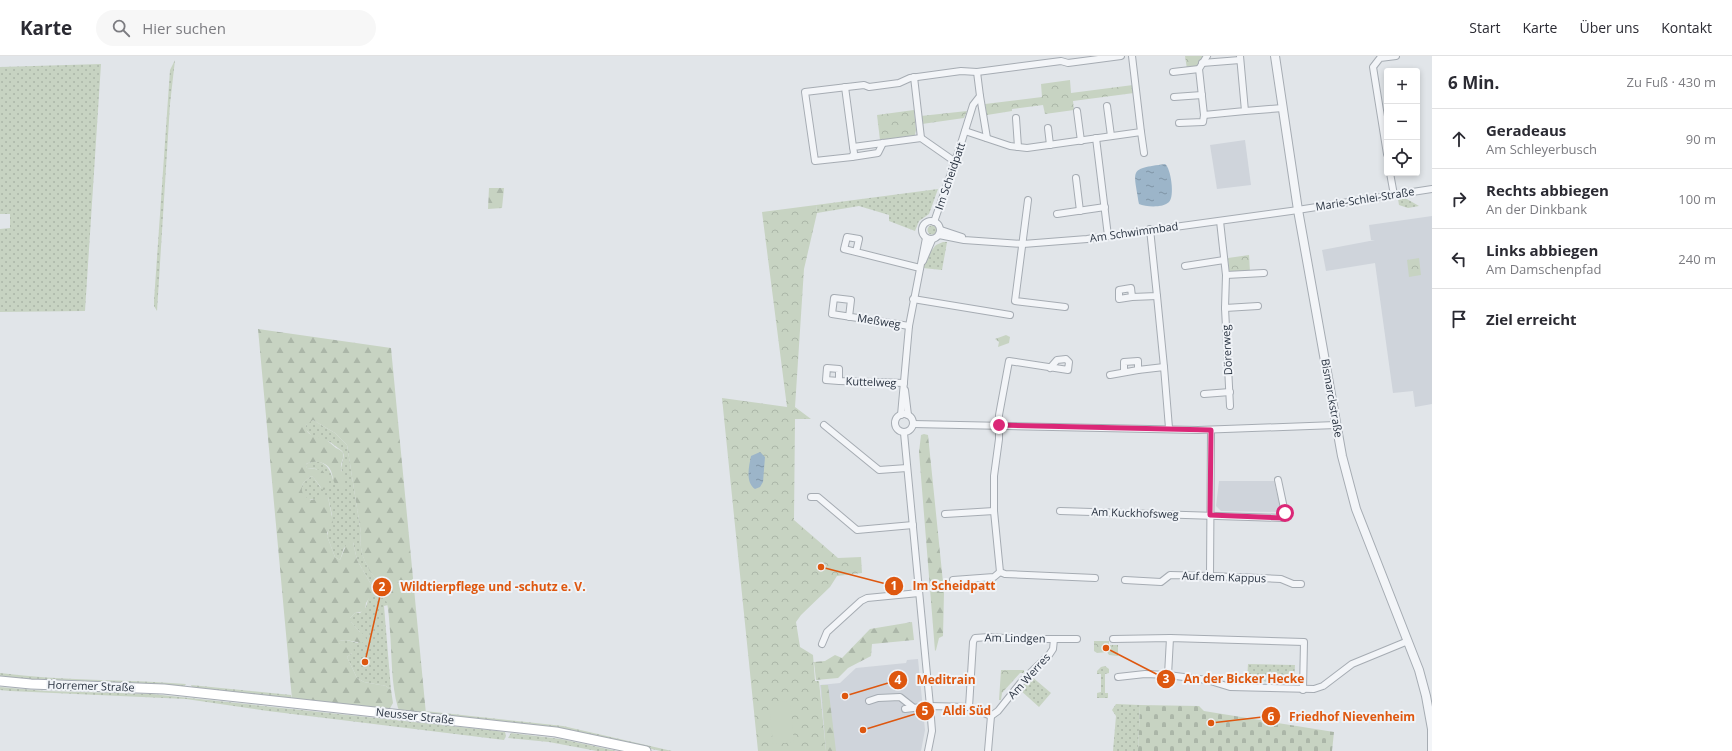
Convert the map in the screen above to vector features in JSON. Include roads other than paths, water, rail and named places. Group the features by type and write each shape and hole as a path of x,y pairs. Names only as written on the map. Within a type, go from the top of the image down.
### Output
{"main road":[{"name":"Horremer Straße","path":"0,681 31,684 140,687 182,691"},
{"name":"Neusser Straße","path":"182,691 532,729 581,737 646,751"}],"street":[{"path":"883,143 879,152 876,154 814,161 805,92 864,84 869,87 899,83 914,77 961,71 977,72 1121,56"},
{"path":"1132,56 1144,153"},
{"path":"1179,123 1203,122 1204,115 1199,70 1207,56"},
{"name":"Bismarckstraße","path":"1275,56 1298,210 1344,464 1356,509 1408,641 1426,696 1432,730 1432,751"},
{"path":"1385,140 1373,67 1380,58 1396,56"},
{"path":"1202,63 1240,58 1245,111"},
{"path":"1173,72 1199,70"},
{"path":"977,72 987,138"},
{"path":"914,77 921,138"},
{"path":"845,87 854,153 852,157"},
{"path":"1174,97 1202,95"},
{"name":"Im Scheidpatt","path":"934,222 954,161 966,131 973,105 980,96"},
{"path":"1107,106 1111,136"},
{"path":"1204,115 1283,108"},
{"path":"1077,112 1081,141"},
{"path":"1016,118 1018,147"},
{"path":"1048,128 1050,145"},
{"name":"Im Scheidpatt","path":"966,131 1018,147 1027,148 1141,132"},
{"path":"853,146 921,138 954,161"},
{"path":"1096,138 1108,236"},
{"path":"1391,176 1394,195"},
{"path":"1076,178 1080,212"},
{"name":"Marie-Schlei-Straße","path":"1298,210 1432,189"},
{"path":"1028,200 1015,302 1065,307"},
{"path":"1057,214 1080,212 1105,207"},
{"name":"Am Schwimmbad","path":"940,233 969,240 1023,244 1087,239 1150,229 1298,210"},
{"name":"Dörerweg","path":"1220,221 1226,275 1225,308 1230,406"},
{"name":"Im Scheidpatt","path":"905,415 904,385 908,326 920,268 929,239 922,233 923,227 927,222 934,222 939,225 940,233"},
{"path":"1150,229 1169,428"},
{"path":"929,239 940,233"},
{"path":"856,252 920,268"},
{"path":"1186,266 1224,260"},
{"path":"1226,275 1264,273"},
{"path":"1132,297 1157,296"},
{"path":"913,299 1010,315"},
{"path":"1225,308 1258,306"},
{"name":"Meßweg","path":"849,317 908,326"},
{"path":"1000,572 994,511 994,476 1000,439 999,415 1009,361 1050,368"},
{"path":"1110,375 1124,371 1164,367"},
{"name":"Kuttelweg","path":"839,381 904,385"},
{"path":"1204,394 1230,392"},
{"name":"Im Scheidpatt","path":"913,424 912,418 905,415 895,420 895,426 898,431 904,432 932,731 928,751"},
{"path":"904,432 909,431 913,424 1211,430 1336,425"},
{"path":"824,425 879,470 907,468"},
{"path":"1210,576 1211,430"},
{"name":"Am Kuckhofsweg","path":"1060,511 1283,518 1285,513 1278,480"},
{"path":"811,497 818,497 857,530 912,525"},
{"path":"946,514 994,511"},
{"path":"1000,572 1005,574 1095,578"},
{"path":"953,580 994,577 1000,572"},
{"name":"Auf dem Kappus","path":"1125,580 1161,582 1170,575 1281,579 1293,584 1301,584"},
{"path":"822,644 827,632 861,601 867,598 919,593"},
{"name":"Am Lindgen","path":"969,707 972,642 975,638 1077,638"},
{"path":"1113,639 1170,638 1304,642 1303,690"},
{"path":"1168,675 1170,638"},
{"name":"Am Werres","path":"991,716 998,711 1022,681 1049,655 1053,649 1054,639"},
{"path":"1118,677 1145,674 1168,675 1207,680 1230,687 1303,690 1323,686 1352,664 1408,641"},
{"path":"869,701 878,698 900,697 914,708"},
{"path":"905,709 930,706 969,707 991,716 988,751"}],"water":[{"path":"1165,164 1169,171 1172,183 1171,199 1163,205 1146,206 1139,204 1135,177 1136,173 1145,167"},
{"path":"760,452 765,457 763,482 760,487 755,489 750,482 749,469 751,456"}],"place":[{"name":"Im Scheidpatt","path":"821,567"},
{"name":"An der Bicker Hecke","path":"1106,648"},
{"name":"Wildtierpflege und -schutz e. V.","path":"365,662"},
{"name":"Meditrain","path":"845,696"},
{"name":"Friedhof Nievenheim","path":"1211,723"},
{"name":"Aldi Süd","path":"863,730"}]}
